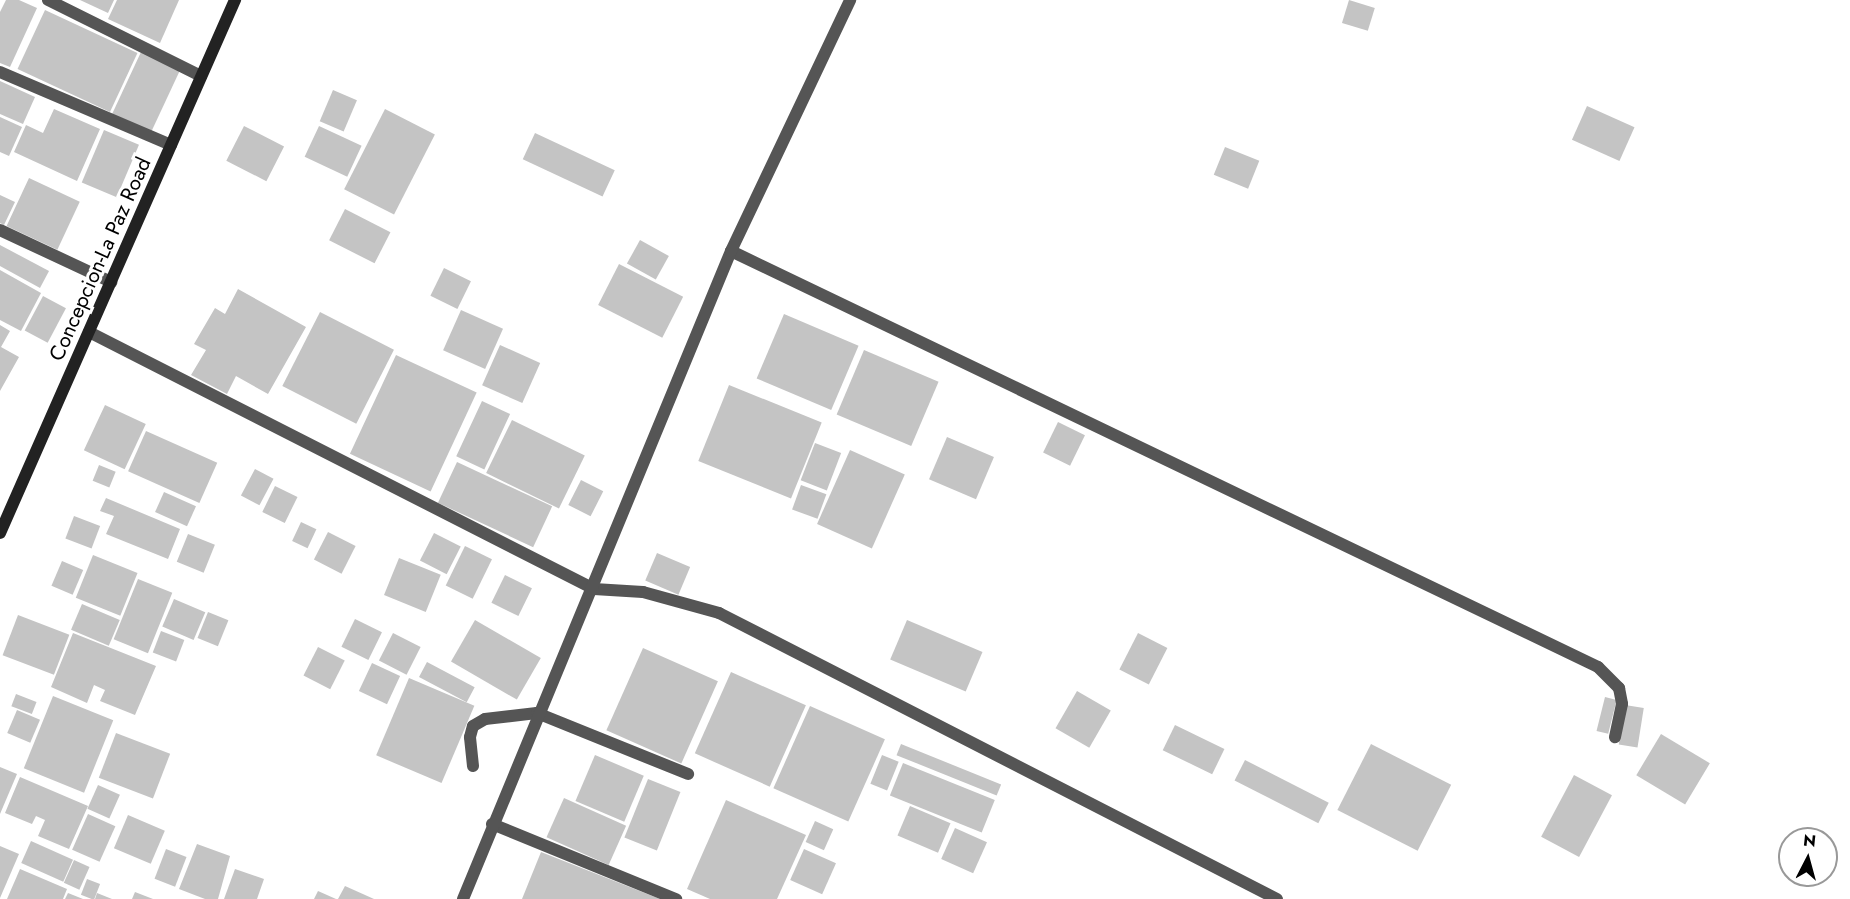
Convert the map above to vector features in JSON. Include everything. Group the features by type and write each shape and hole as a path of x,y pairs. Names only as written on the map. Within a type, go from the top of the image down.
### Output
{"main road":[{"name":"Concepcion-La Paz Road","path":"0,533 235,0"}],"street":[{"path":"48,0 201,76"},
{"path":"463,899 537,713 594,589 731,251 850,0"},
{"path":"0,72 171,145"},
{"path":"0,230 111,282"},
{"path":"731,251 1598,667 1619,688 1622,704 1616,737"},
{"path":"89,332 594,589 643,592 719,613 1277,899"},
{"path":"473,766 473,726 485,719 537,713 688,774"},
{"path":"492,824 676,899"}],"building":[{"path":"6,0 19,0 37,8 10,67 0,63 0,12"},
{"path":"80,0 114,0 108,13"},
{"path":"117,0 179,0 160,43 108,19"},
{"path":"1349,0 1375,8 1368,31 1342,23"},
{"path":"45,10 137,53 110,112 18,69"},
{"path":"141,52 180,70 150,135 111,117"},
{"path":"0,81 35,97 23,124 0,114"},
{"path":"333,90 357,100 344,131 320,121"},
{"path":"1587,106 1635,127 1619,161 1572,140"},
{"path":"54,109 100,129 77,181 14,152 26,125 43,133"},
{"path":"385,109 435,134 394,215 344,189"},
{"path":"0,117 22,127 9,156 0,152"},
{"path":"244,126 284,146 266,181 226,161"},
{"path":"319,126 362,146 347,177 305,157"},
{"path":"104,130 139,145 117,197 82,182"},
{"path":"535,133 615,170 602,196 523,159"},
{"path":"1225,147 1259,161 1248,189 1214,175"},
{"path":"29,178 80,202 57,250 7,226"},
{"path":"0,195 15,202 4,225 0,223"},
{"path":"345,209 390,232 375,263 329,240"},
{"path":"640,240 669,256 656,280 627,264"},
{"path":"0,245 49,271 40,288 0,266"},
{"path":"619,264 683,297 662,338 598,305"},
{"path":"444,268 471,281 457,309 430,296"},
{"path":"0,270 41,293 21,331 0,320"},
{"path":"238,289 306,327 268,394 236,376 227,394 191,375 206,350 194,344 215,308 225,314"},
{"path":"43,296 66,308 48,343 25,330"},
{"path":"461,310 503,329 485,369 443,350"},
{"path":"320,312 394,350 356,424 282,386"},
{"path":"784,314 859,346 831,410 757,378"},
{"path":"0,325 10,331 1,347 19,357 0,391"},
{"path":"500,345 540,363 522,403 482,385"},
{"path":"864,350 939,382 911,446 837,414"},
{"path":"396,355 477,393 431,491 350,454"},
{"path":"729,385 822,422 791,498 698,461"},
{"path":"482,401 510,414 484,469 456,456"},
{"path":"105,405 146,424 125,469 84,450"},
{"path":"512,420 585,456 559,509 486,473"},
{"path":"1058,422 1085,435 1070,466 1043,453"},
{"path":"146,431 217,463 199,503 128,471"},
{"path":"947,437 994,457 976,499 929,479"},
{"path":"815,443 841,453 827,490 801,480"},
{"path":"850,450 905,474 872,548 817,524"},
{"path":"457,462 552,506 533,547 438,503"},
{"path":"99,465 116,472 109,488 93,481"},
{"path":"255,469 274,479 259,505 241,495"},
{"path":"581,480 603,491 591,516 568,505"},
{"path":"801,485 826,494 817,519 792,509"},
{"path":"275,486 297,497 285,523 262,512"},
{"path":"164,492 196,506 187,526 155,512"},
{"path":"106,498 180,529 168,559 106,534 114,516 100,511"},
{"path":"74,516 100,526 92,548 65,538"},
{"path":"301,522 316,529 308,548 292,541"},
{"path":"328,532 356,546 342,574 314,560"},
{"path":"434,533 461,547 447,574 420,561"},
{"path":"188,534 215,545 204,573 177,562"},
{"path":"465,546 492,559 473,599 446,586"},
{"path":"657,553 690,567 678,595 645,581"},
{"path":"93,555 138,573 120,616 76,598"},
{"path":"399,558 441,575 426,612 384,595"},
{"path":"62,561 83,570 73,595 51,586"},
{"path":"505,575 532,588 518,616 491,603"},
{"path":"138,579 172,593 148,653 114,639"},
{"path":"174,599 205,612 194,640 162,627"},
{"path":"82,604 120,620 109,646 71,630"},
{"path":"208,612 228,620 218,646 198,638"},
{"path":"18,615 69,635 54,675 3,655"},
{"path":"355,619 382,632 368,660 341,647"},
{"path":"475,620 541,658 517,700 451,662"},
{"path":"907,620 982,652 966,692 890,660"},
{"path":"161,631 184,640 176,661 153,652"},
{"path":"73,633 156,666 135,715 100,701 105,690 94,685 87,703 51,687"},
{"path":"393,633 421,647 407,675 379,661"},
{"path":"1138,633 1167,648 1149,685 1119,670"},
{"path":"318,647 345,661 330,689 303,676"},
{"path":"643,648 718,681 681,764 606,730"},
{"path":"427,662 475,687 467,702 419,677"},
{"path":"372,663 400,676 387,704 359,691"},
{"path":"731,672 806,705 770,787 695,753"},
{"path":"409,678 474,706 442,783 376,755"},
{"path":"1077,691 1111,711 1089,748 1056,728"},
{"path":"16,694 37,702 32,714 11,706"},
{"path":"53,696 113,720 84,793 24,768"},
{"path":"1605,697 1617,700 1608,734 1597,731"},
{"path":"1625,705 1644,708 1638,747 1619,745"},
{"path":"810,706 885,739 848,822 773,788"},
{"path":"17,710 40,720 30,743 7,733"},
{"path":"1175,725 1224,749 1212,774 1163,750"},
{"path":"116,733 170,754 153,799 99,778"},
{"path":"1661,734 1710,763 1685,805 1636,775"},
{"path":"901,744 1001,784 997,796 897,755"},
{"path":"1371,744 1451,785 1418,851 1337,810"},
{"path":"595,755 644,776 624,822 575,801"},
{"path":"882,755 899,762 887,790 870,784"},
{"path":"1245,760 1329,803 1318,823 1235,780"},
{"path":"903,763 995,800 982,833 890,795"},
{"path":"0,767 17,774 0,814"},
{"path":"1574,775 1612,795 1579,857 1541,837"},
{"path":"20,777 88,806 69,849 38,836 45,820 36,816 32,824 5,813"},
{"path":"648,779 680,792 657,851 624,837"},
{"path":"98,785 120,795 109,819 87,809"},
{"path":"564,798 626,826 609,865 547,837"},
{"path":"726,800 806,835 777,899 710,899 687,889"},
{"path":"910,806 951,823 938,853 897,835"},
{"path":"88,814 115,826 100,862 72,850"},
{"path":"128,815 165,831 151,864 114,848"},
{"path":"815,821 833,829 824,850 806,842"},
{"path":"955,828 987,842 973,873 941,859"},
{"path":"31,841 73,860 63,882 21,863"},
{"path":"197,844 230,856 218,899 205,899 179,889"},
{"path":"0,846 19,854 0,898"},
{"path":"166,849 187,857 175,887 155,879"},
{"path":"804,849 836,863 822,894 790,880"},
{"path":"541,852 660,899 522,899"},
{"path":"74,860 90,867 79,890 64,883"},
{"path":"20,869 67,889 63,899 7,899"},
{"path":"235,869 264,879 257,899 224,899"},
{"path":"87,879 100,884 94,899 81,895"},
{"path":"345,886 374,899 338,899"},
{"path":"318,891 336,899 314,899"},
{"path":"135,892 153,899 132,899"},
{"path":"68,893 83,899 65,899"},
{"path":"97,893 112,899 95,899"}]}
